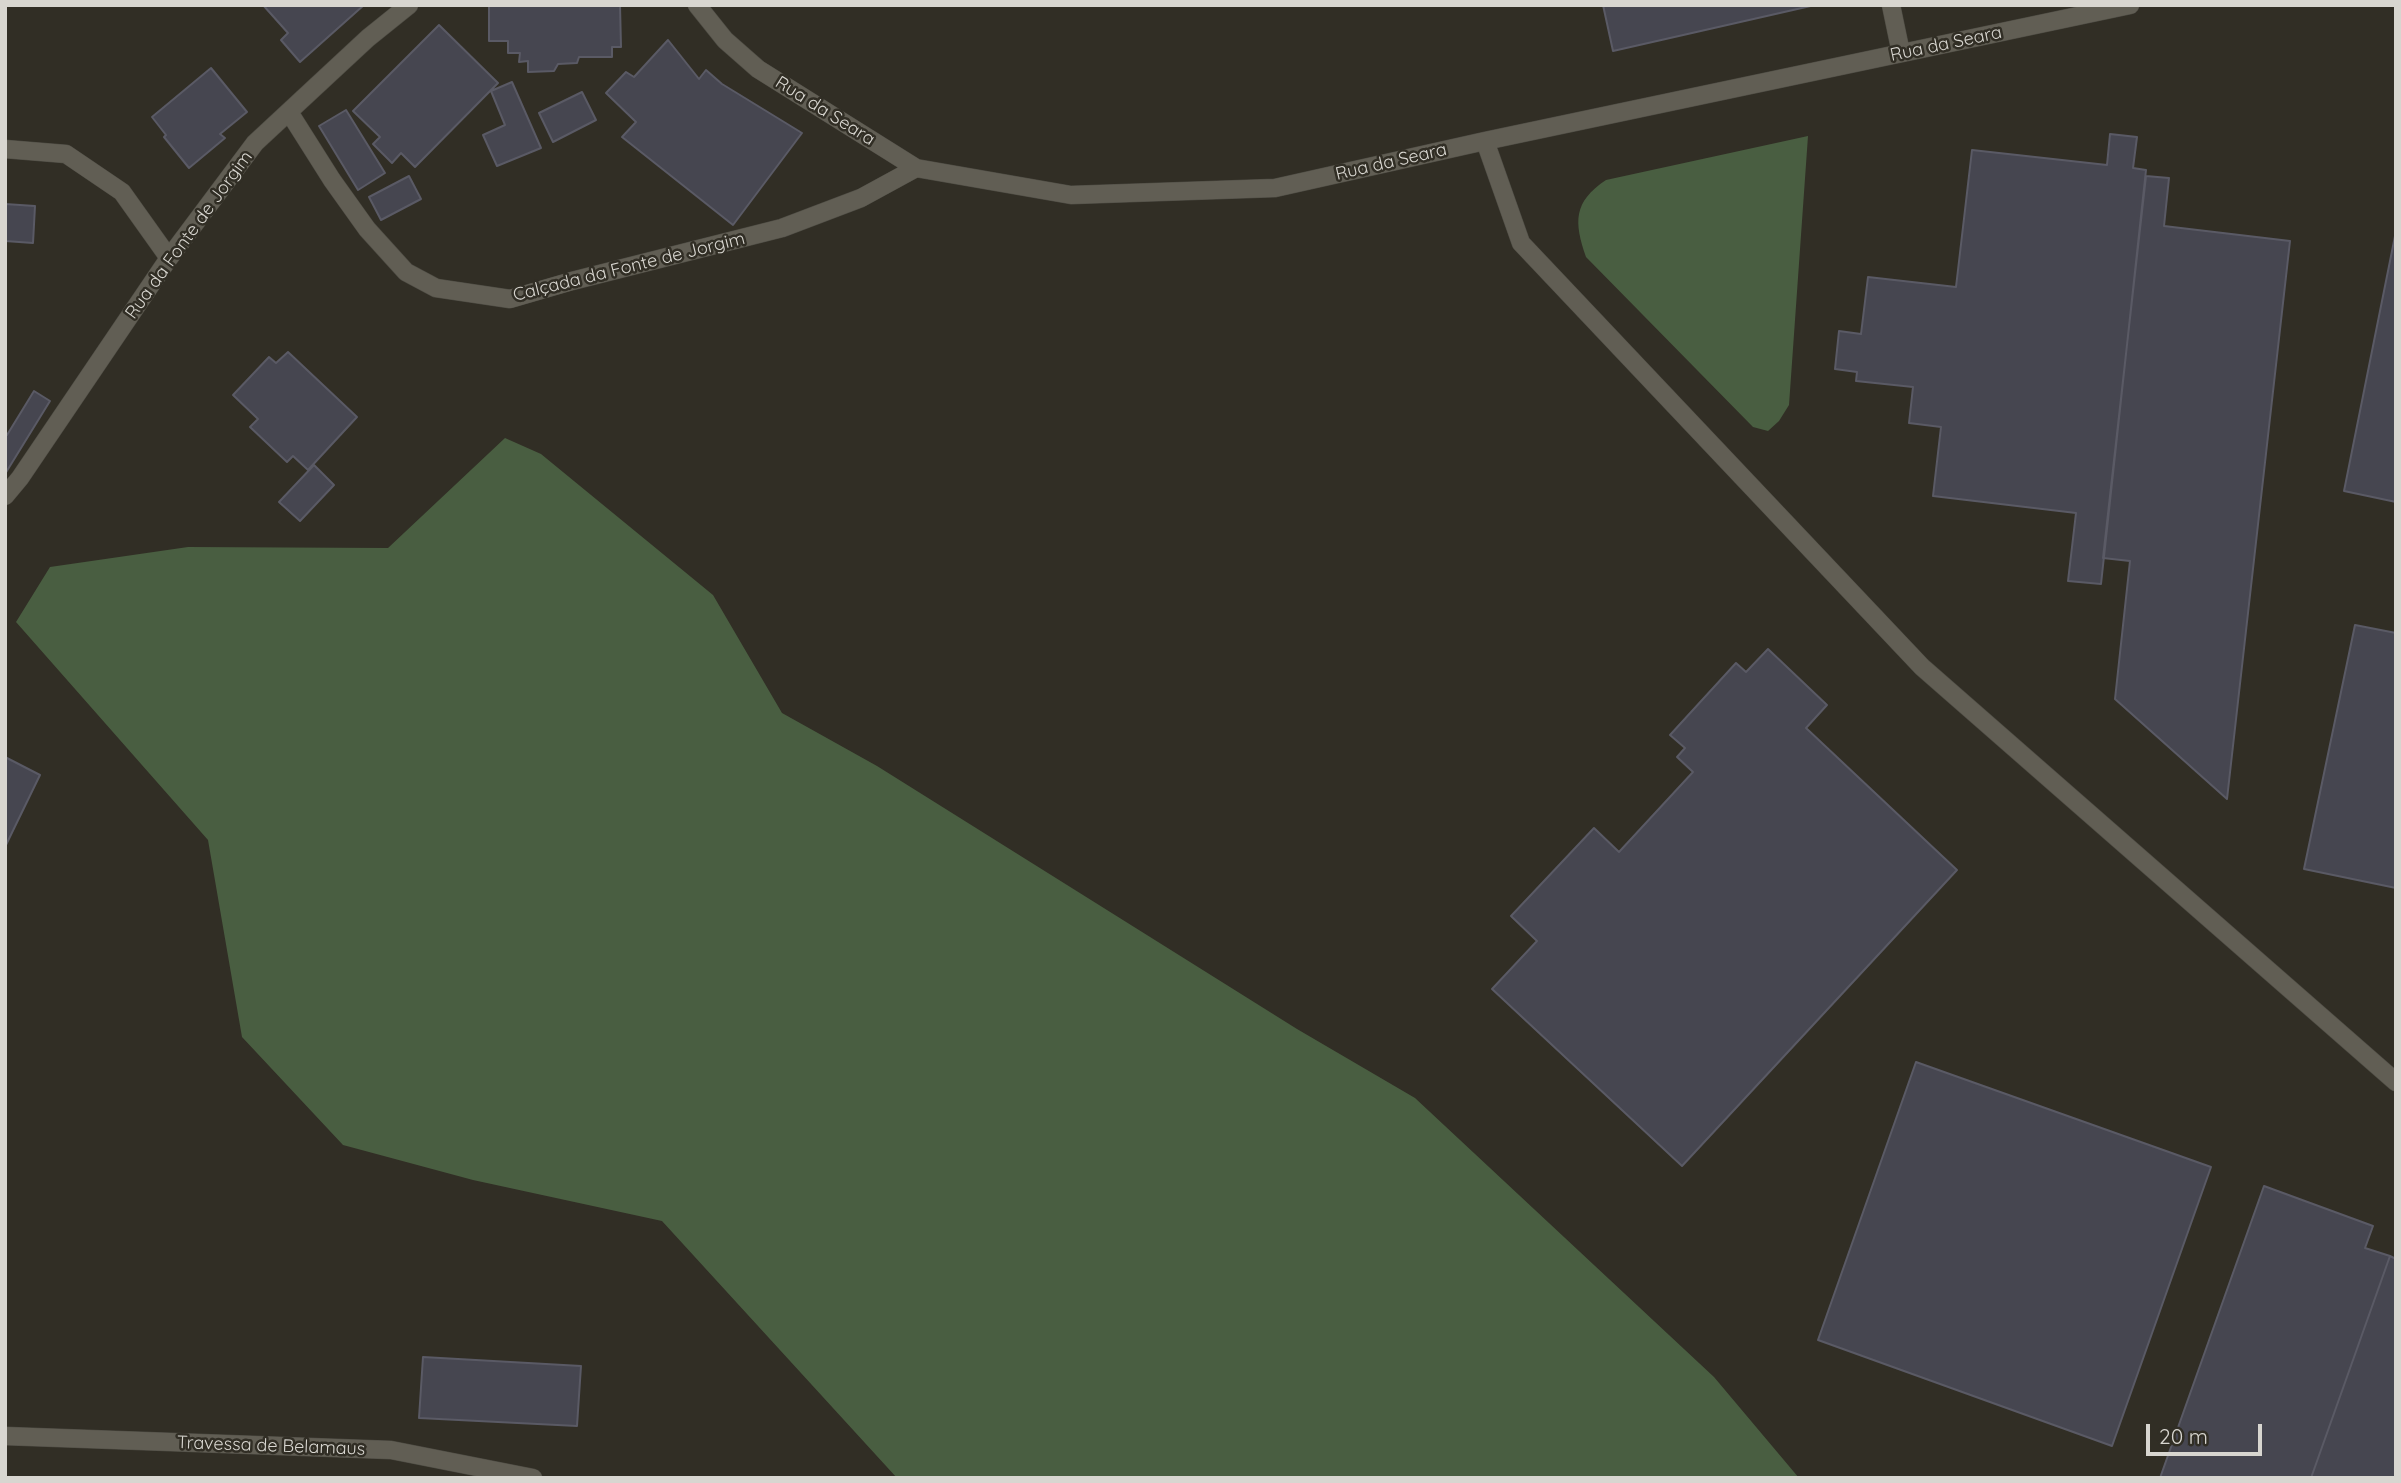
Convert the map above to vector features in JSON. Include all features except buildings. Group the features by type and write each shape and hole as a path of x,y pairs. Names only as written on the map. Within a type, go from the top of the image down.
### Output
{"street":[{"name":"Rua da Fonte de Jorgim","path":"5,496 20,478 169,258 255,143 368,38 409,5"},
{"name":"Rua da Seara","path":"697,5 725,40 758,69 916,168 1071,195 1275,188 2130,5"},
{"path":"1891,5 1901,53"},
{"name":"Calçada da Fonte de Jorgim","path":"289,112 367,229 406,272 436,288 510,299 782,228 861,198 916,168"},
{"path":"1485,141 1521,243 1922,667 2396,1082"},
{"path":"5,149 66,154 122,192 169,258"},
{"name":"Travessa de Belamaus","path":"5,1436 391,1450 533,1478"}],"green space":[{"path":"1808,136 1789,405 1779,421 1768,431 1753,427 1586,257 1579,233 1579,214 1587,196 1606,180"},
{"path":"505,438 541,454 713,595 782,713 877,766 1297,1029 1415,1098 1714,1377 1799,1478 897,1478 662,1221 473,1180 343,1145 242,1037 208,840 16,622 50,567 188,547 388,548"}]}
